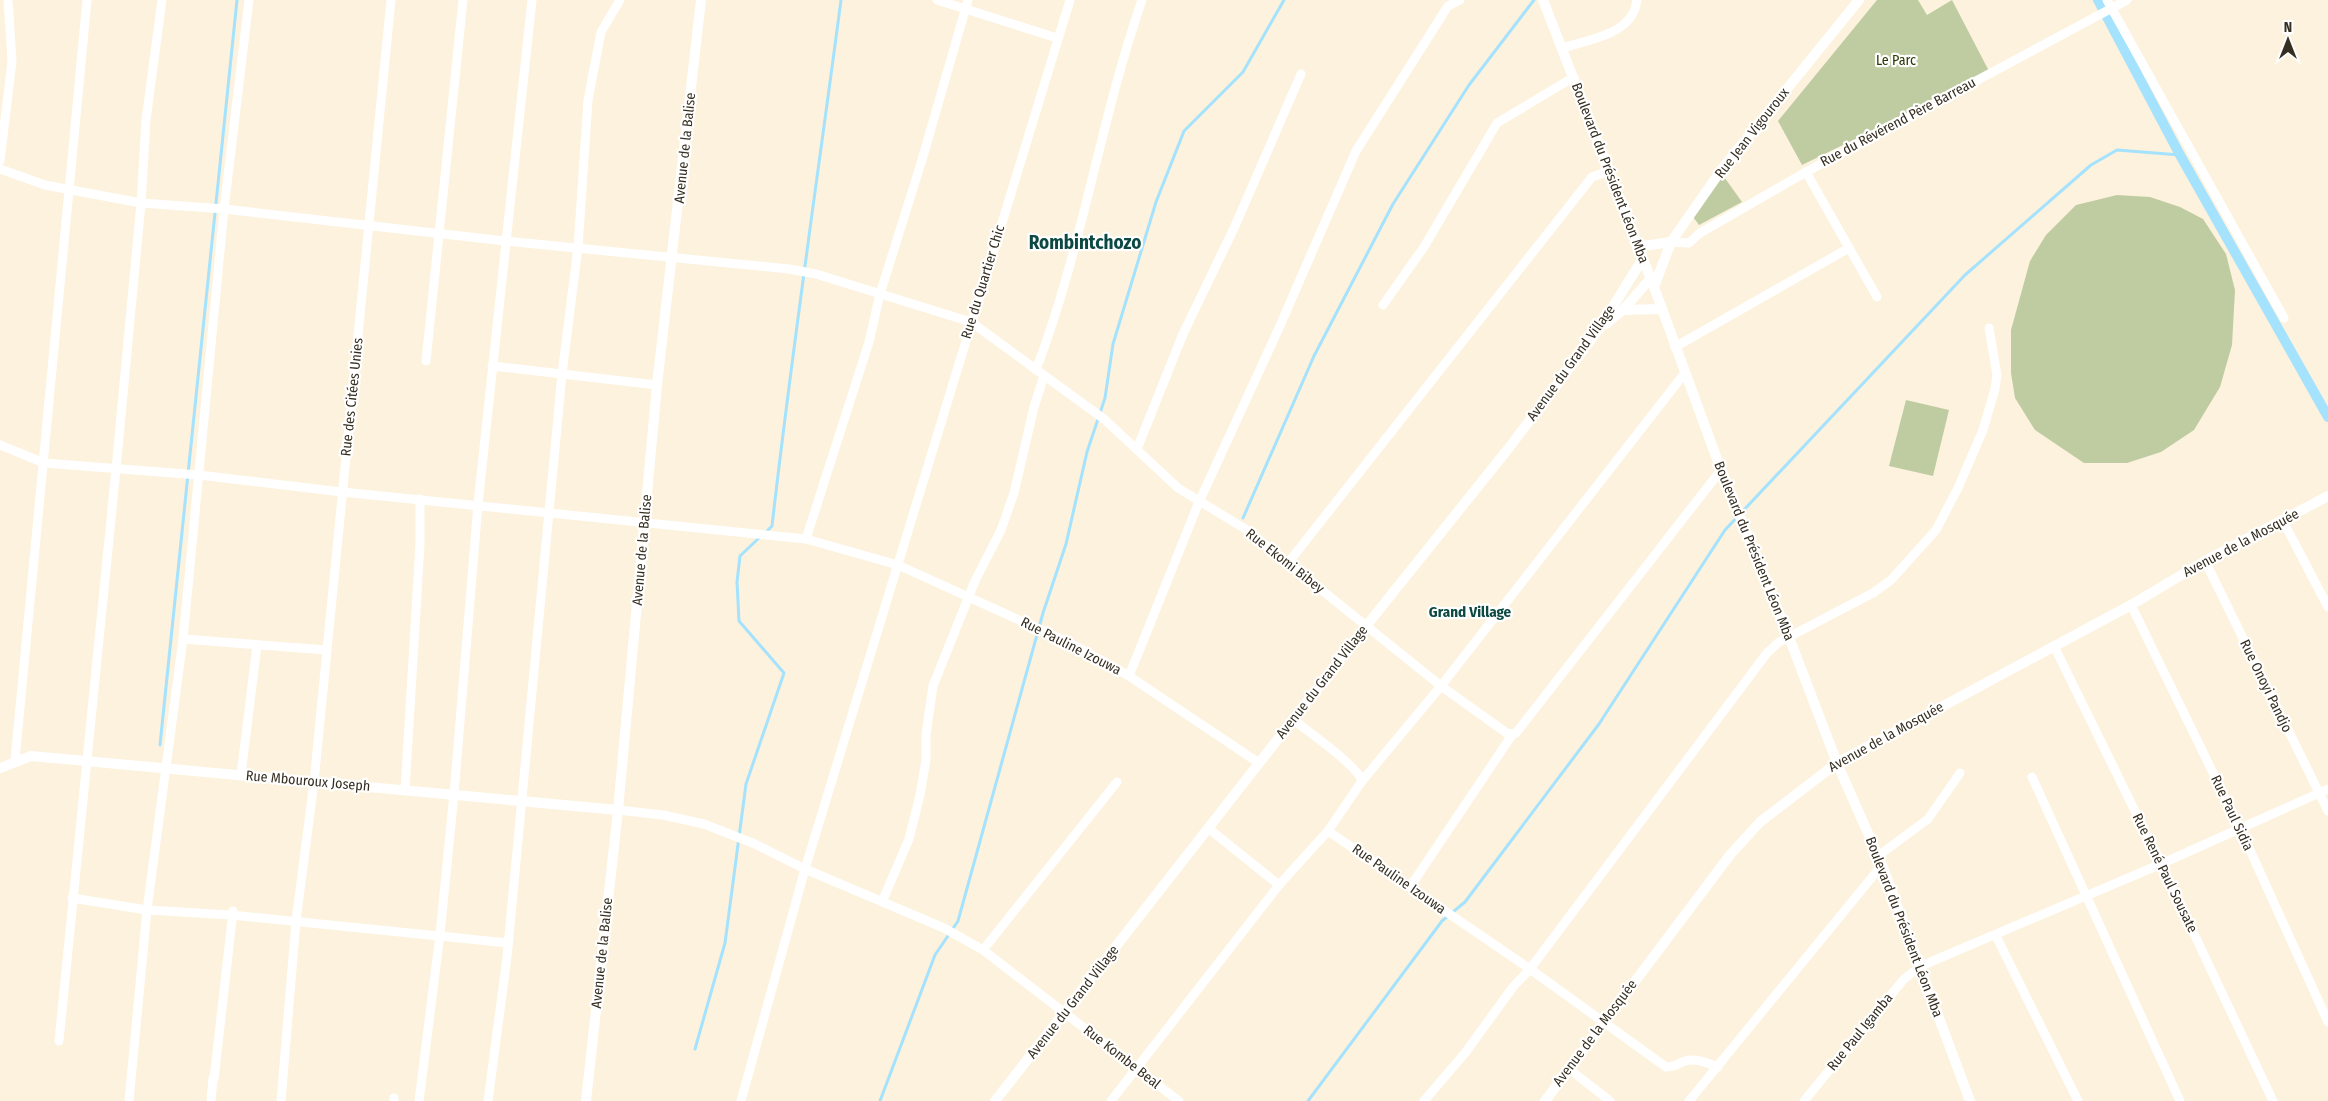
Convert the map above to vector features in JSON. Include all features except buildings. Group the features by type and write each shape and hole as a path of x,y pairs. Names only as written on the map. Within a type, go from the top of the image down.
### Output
{"street":[{"path":"0,161 12,61 8,0"},
{"path":"15,760 87,0"},
{"path":"59,1041 116,469 141,203 146,120 162,0"},
{"path":"129,1101 148,910 183,640 217,208 249,0"},
{"name":"Rue des Citées Unies","path":"281,1101 296,922 314,782 391,0"},
{"path":"426,361 463,0"},
{"path":"419,1101 440,934 454,794 478,504 532,0"},
{"path":"488,1101 508,943 520,800 550,512 562,374 578,247 588,100 600,32 620,0"},
{"name":"Avenue de la Balise","path":"586,1101 618,810 657,385 702,0"},
{"path":"937,0 1058,38"},
{"path":"806,538 869,342 880,294 922,160 968,0"},
{"name":"Rue du Quartier Chic","path":"741,1101 805,869 1070,0"},
{"path":"882,902 909,839 920,795 926,760 926,734 932,686 975,581 1001,530 1014,494 1040,373 1118,77 1142,0"},
{"path":"1128,676 1200,502 1279,328 1356,151 1448,6 1460,0"},
{"path":"1563,48 1612,32 1625,24 1633,14 1637,0"},
{"name":"Rue Jean Vigouroux","path":"1652,283 1671,242 1722,169 1859,0"},
{"name":"Rue du Révérend Père Barreau","path":"1671,242 1689,243 1700,233 1806,172 2098,16 2109,6 2128,0"},
{"name":"Boulevard du Président Léon Mba","path":"1544,2 1662,309 1684,374 1721,470 1789,637 1837,763 1880,861 1921,966 1970,1101"},
{"path":"2109,6 2284,318"},
{"path":"1136,448 1183,334 1235,226 1301,74"},
{"path":"1383,305 1424,247 1497,123 1574,77"},
{"name":"Rue Ekomi Bibey","path":"0,169 45,185 141,203 217,208 506,241 789,269 816,274 971,322 1104,419 1178,488 1247,530 1367,624 1440,686 1504,732 1512,734"},
{"path":"1288,563 1592,177 1609,171"},
{"path":"1806,172 1876,298"},
{"path":"1637,247 1671,242"},
{"path":"1675,347 1849,248"},
{"name":"Avenue du Grand Village","path":"995,1101 1367,624 1508,449 1599,329 1642,260"},
{"path":"1599,329 1652,283"},
{"path":"1623,310 1662,309"},
{"path":"1424,1101 1465,1053 1513,988 1530,969 1767,653 1779,642 1873,593 1891,580 1936,530 1958,488 1983,430 1995,388 1997,375 1989,328"},
{"path":"492,366 657,385"},
{"path":"1111,1101 1279,885 1328,830 1362,781 1440,686 1684,374"},
{"path":"0,445 44,463 196,475 342,492 645,521"},
{"path":"1410,887 1512,734 1516,733 1721,470"},
{"name":"Avenue de la Mosquée","path":"1546,1101 1603,1022 1730,855 1760,822 1837,763 2131,605 2205,561 2328,496"},
{"path":"405,790 420,544 420,499"},
{"name":"Rue Pauline Izouwa","path":"645,521 806,538 898,565 1072,644 1128,676 1259,763"},
{"path":"2283,521 2328,607"},
{"name":"Rue Onoyi Pandjo","path":"2205,561 2328,811"},
{"name":"Rue Paul Sidia","path":"2131,605 2240,828 2328,1022"},
{"path":"183,640 326,650"},
{"path":"241,775 257,645"},
{"name":"Rue René Paul Sousate","path":"2054,646 2161,864 2273,1101"},
{"path":"1293,719 1351,766 1362,781"},
{"name":"Rue Mbouroux Joseph","path":"0,768 15,760 31,756 618,810"},
{"path":"1689,1101 1718,1067 1880,861 1928,819 1960,773"},
{"path":"2032,777 2180,1101"},
{"path":"984,950 1117,782"},
{"name":"Rue Paul Igamba","path":"1804,1101 1904,979 1921,966 1996,936 2328,789"},
{"name":"Rue Kombe Beal","path":"618,810 663,815 704,824 734,835 805,869 956,934 984,950 1135,1069 1179,1101"},
{"path":"1208,828 1279,885"},
{"name":"Rue Pauline Izouwa","path":"1328,830 1530,969 1666,1068 1675,1068 1685,1061 1696,1060 1718,1067"},
{"path":"72,898 148,910 233,913 296,922 440,934 508,943"},
{"path":"211,1101 233,913"},
{"path":"1996,936 2078,1101"},
{"path":"1568,1069 1610,1101"}],"green space":[{"name":"Le Parc","path":"1877,0 1918,0 1927,15 1952,0 1990,73 1802,165 1778,121"},
{"path":"1722,174 1742,202 1699,225 1691,214"},
{"path":"2117,195 2150,197 2180,207 2203,219 2226,254 2235,290 2232,345 2220,387 2194,430 2161,452 2127,463 2084,463 2035,430 2015,398 2011,373 2011,330 2030,261 2046,235 2076,205"},
{"path":"1906,400 1949,410 1933,476 1889,466"}],"waterway":[{"path":"160,745 237,0"},
{"path":"765,533 772,526 841,0"},
{"path":"880,1101 935,955 958,921 1043,613 1066,544 1087,452 1105,398 1113,344 1156,202 1184,131 1243,72 1284,0"},
{"path":"1243,518 1314,356 1393,204 1469,85 1534,0"},
{"path":"2098,0 2180,155 2328,417"},
{"path":"1308,1101 1442,921 1465,902 1599,724 1725,530 1965,275 2091,165 2117,150 2180,155"},
{"path":"695,1049 725,943 746,784 784,673 739,621 737,582 740,556 760,537"}],"district":[{"name":"Rombintchozo","path":"1085,242"},
{"name":"Grand Village","path":"1470,612"}]}
